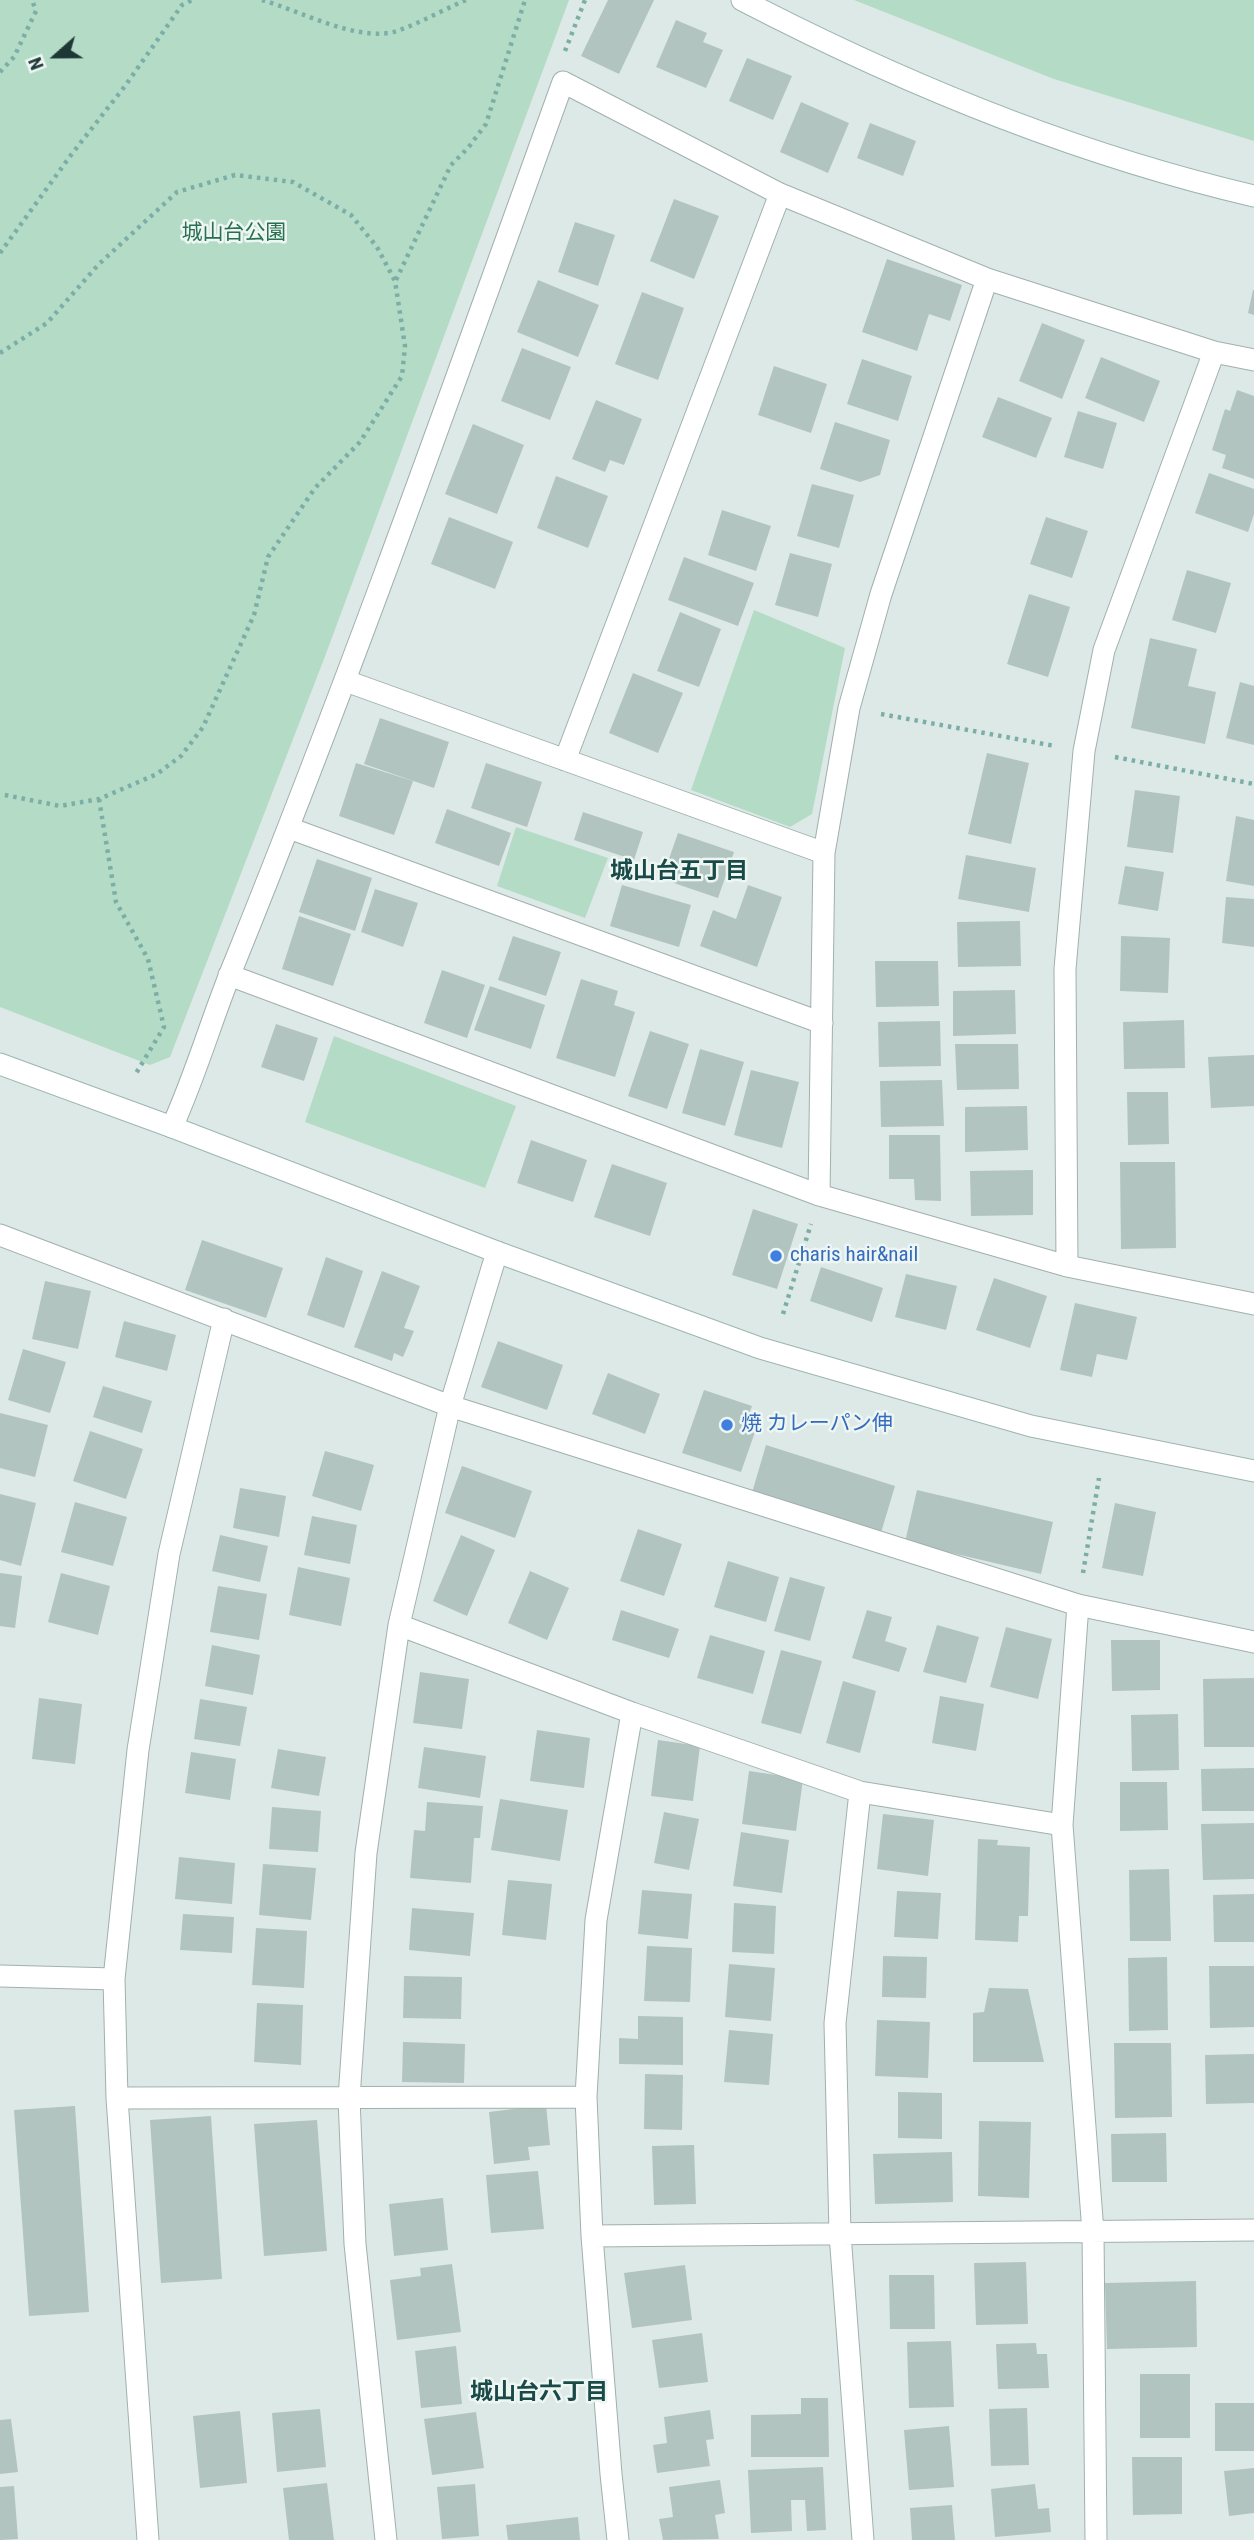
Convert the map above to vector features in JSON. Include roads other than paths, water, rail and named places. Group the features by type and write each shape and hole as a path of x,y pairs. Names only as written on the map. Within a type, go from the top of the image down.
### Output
{"street":[{"path":"742,0 881,68 995,116 1100,151 1254,196"},
{"path":"172,1126 189,1090 229,975 346,681 564,82 780,194 987,279 1214,352 1254,360"},
{"path":"565,760 780,194"},
{"path":"819,1195 824,853 849,708 877,607 987,279"},
{"path":"1067,1266 1065,969 1084,751 1104,650 1214,352"},
{"path":"346,681 824,853"},
{"path":"289,828 822,1023"},
{"path":"229,975 819,1195 1067,1266 1254,1304"},
{"path":"0,1065 172,1126 497,1252 760,1348 1031,1426 1254,1471"},
{"path":"0,1235 450,1406 1078,1605 1254,1642"},
{"path":"386,2540 355,2244 349,2098 366,1853 400,1625 450,1406 497,1252"},
{"path":"148,2540 117,2098 114,1979 138,1750 169,1554 224,1319"},
{"path":"1078,1605 1062,1825 1093,2232 1096,2540"},
{"path":"400,1625 632,1713 860,1792 1062,1825"},
{"path":"618,2540 593,2236 586,2096 596,1920 632,1713"},
{"path":"860,1792 835,2023 840,2234 863,2540"},
{"path":"0,1976 114,1979"},
{"path":"117,2098 586,2096"},
{"path":"593,2236 1254,2230"}],"place":[{"name":"charis hair&nail","path":"776,1256"},
{"name":"焼 カレーパン伸","path":"727,1425"}],"district":[{"name":"城山台五丁目","path":"679,872"},
{"name":"城山台六丁目","path":"539,2393"}],"park label":[{"name":"城山台公園","path":"234,234"}]}
